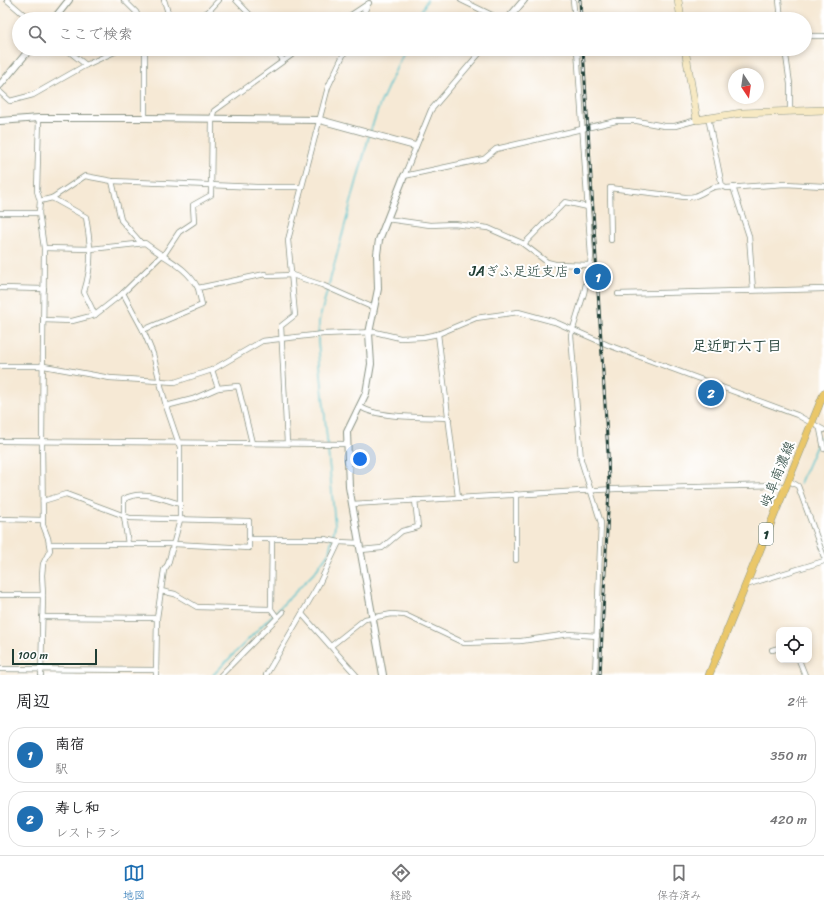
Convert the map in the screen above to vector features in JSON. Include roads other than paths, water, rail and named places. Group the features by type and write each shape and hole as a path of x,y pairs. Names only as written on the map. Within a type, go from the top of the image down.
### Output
{"main road":[{"path":"678,0 680,12"},
{"path":"686,56 697,120 742,112 824,110"},
{"name":"岐阜南濃線","path":"709,675 824,393"}],"street":[{"path":"7,0 21,12"},
{"path":"60,12 69,0"},
{"path":"124,0 136,12"},
{"path":"164,0 168,12"},
{"path":"208,12 219,0"},
{"path":"236,0 247,12"},
{"path":"461,0 486,12"},
{"path":"514,12 524,0"},
{"path":"574,0 575,12"},
{"path":"779,0 781,12"},
{"path":"354,12 369,1"},
{"path":"364,12 369,1"},
{"path":"812,36 824,36"},
{"path":"0,85 24,56"},
{"path":"75,56 86,65"},
{"path":"0,92 10,101 33,95 86,65 106,56"},
{"path":"145,56 145,118"},
{"path":"280,56 283,60"},
{"path":"43,320 72,320 95,315 123,293 162,256 179,232 194,222 193,205 211,195 212,119 214,111 289,56"},
{"path":"287,443 281,326 295,315 288,240 328,87 343,56"},
{"path":"383,675 349,487 346,444 348,428 361,407 369,378 371,364 369,333 379,275 377,254 379,240 386,219 431,110 477,56"},
{"path":"577,56 588,207 590,265 571,335 581,460 592,490 601,523 595,675"},
{"path":"787,56 790,84 790,112"},
{"path":"708,117 722,186"},
{"path":"39,118 37,191 40,201 44,248 44,366 42,442 43,525 50,544 50,550 43,564 41,672"},
{"path":"0,121 39,118 320,120 415,146"},
{"path":"404,176 484,159 496,148 624,120 669,126 697,120"},
{"path":"40,201 52,198 85,176 112,182 211,186 302,187"},
{"path":"112,182 121,220 141,243"},
{"path":"611,240 610,188 685,197 696,196 710,188 722,186 726,188 785,184 824,186"},
{"path":"733,187 750,242 753,290"},
{"path":"52,198 86,217 91,249 89,274 84,292 95,315"},
{"path":"524,244 565,202 588,207"},
{"path":"0,213 40,213"},
{"path":"386,219 430,225 454,224 488,228 524,244 547,262 555,264 590,265"},
{"path":"44,248 91,249 145,243 162,256 181,266 192,278 198,288 202,305 143,330"},
{"path":"198,288 265,274 267,276 292,275 322,285 374,308"},
{"path":"0,288 44,289"},
{"path":"618,294 824,289"},
{"path":"0,669 41,672 156,673 157,618 164,570 168,564 180,520 180,447 166,406 153,354 143,330 123,293"},
{"path":"0,366 44,366 110,378 175,382 212,370 262,341 323,334 375,332 400,338 438,334 476,318 518,312 573,329 608,345 797,415 822,430 824,449"},
{"path":"438,334 458,497"},
{"path":"212,370 218,388"},
{"path":"166,406 193,399 218,388 238,386 252,443"},
{"path":"361,407 365,410 387,415 449,418"},
{"path":"0,441 346,444"},
{"path":"788,480 798,486 824,558"},
{"path":"352,504 592,490 779,485 785,488"},
{"path":"43,501 66,494 124,516 180,520 249,521 249,548 174,544 50,544"},
{"path":"128,544 124,516 124,499 130,496 146,494 180,504"},
{"path":"516,494 516,560"},
{"path":"361,550 382,548 402,531 418,528 414,500"},
{"path":"0,519 43,520"},
{"path":"249,539 326,539 338,542 360,543"},
{"path":"272,539 271,609 277,617"},
{"path":"266,675 302,614 325,571 338,542"},
{"path":"746,585 824,561"},
{"path":"161,591 175,594 197,607 271,609"},
{"path":"0,595 43,594"},
{"path":"221,675 283,612"},
{"path":"302,614 332,646 356,675"},
{"path":"332,646 365,619 373,616 392,614 405,615 464,643 521,641 570,634 597,636"},
{"path":"42,617 157,618"},
{"path":"772,650 776,649"},
{"path":"800,663 804,675"}],"waterway":[{"path":"421,12 427,0"},
{"path":"370,132 380,104 402,56"},
{"path":"213,675 315,572 329,552 335,526 318,342 319,321 369,136"},
{"path":"800,483 820,437"}],"railway":[{"path":"580,0 581,12"},
{"path":"583,56 609,489 600,675"}],"place":[{"name":"JAぎふ足近支店","path":"577,271"},
{"name":"南宿","path":"598,277"},
{"name":"寿し和","path":"711,393"}],"district":[{"name":"足近町六丁目","path":"737,346"}]}
